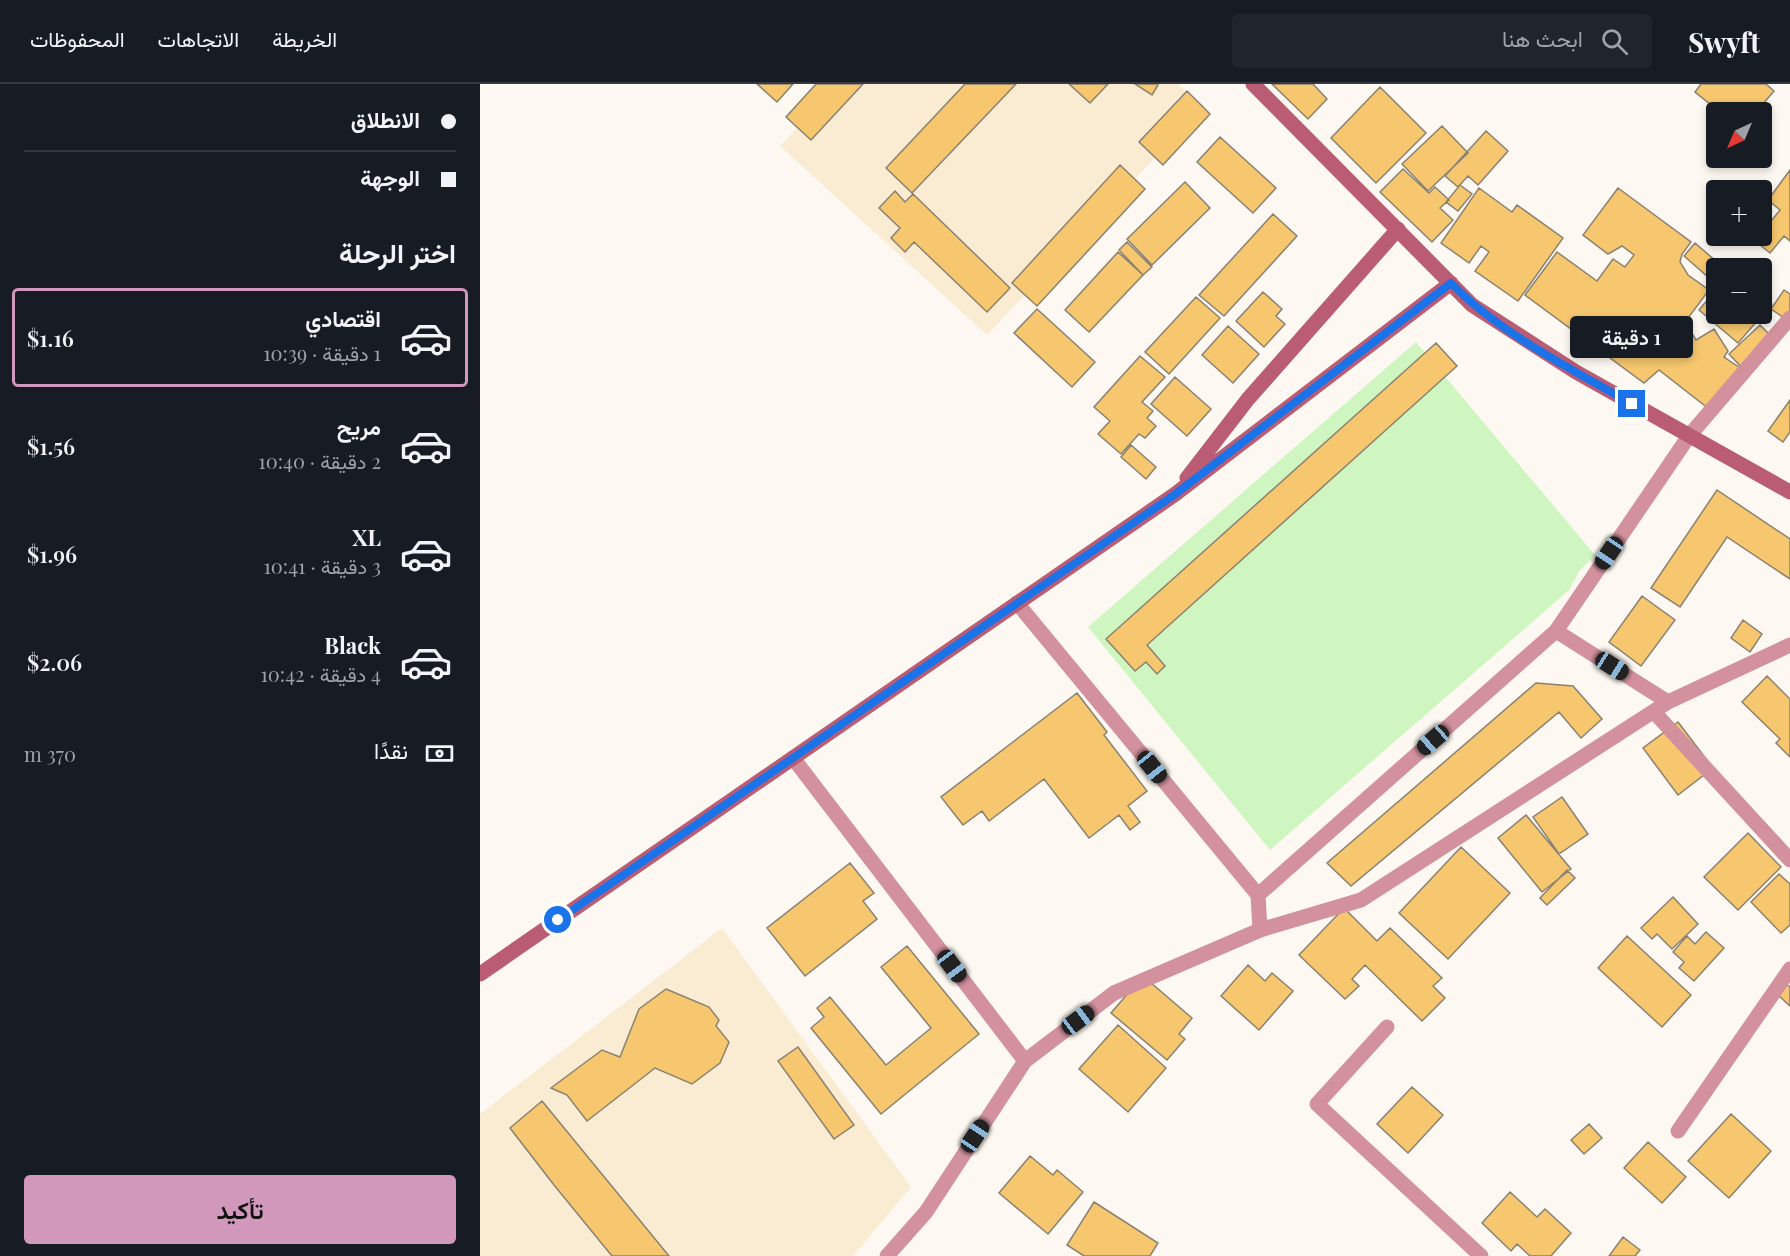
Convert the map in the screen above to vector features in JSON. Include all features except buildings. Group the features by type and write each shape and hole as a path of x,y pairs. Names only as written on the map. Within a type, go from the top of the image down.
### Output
{"street":[{"path":"1253,84 1472,305 1557,360 1790,492"},
{"path":"1174,495 1248,399 1398,229"},
{"path":"480,974 1174,495 1451,283"},
{"path":"1258,895 1556,631 1689,436 1790,318"},
{"path":"1017,603 1258,895 1260,930"},
{"path":"1556,631 1668,702"},
{"path":"886,1256 926,1212 1025,1061 1114,993 1260,930 1361,900 1668,702 1790,645"},
{"path":"1654,712 1790,860"},
{"path":"793,758 1025,1061"},
{"path":"1678,1131 1790,969"},
{"path":"1387,1027 1317,1104 1479,1255"}],"shaded area":[{"path":"838,84 1178,84 1204,106 987,335 780,146"},
{"path":"722,928 911,1187 853,1256 480,1256 480,1114"}],"green space":[{"path":"1416,342 1595,555 1580,570 1569,590 1270,850 1088,627"}],"route":[{"path":"558,920 1174,495 1451,283 1472,305 1576,372 1632,404"}]}
